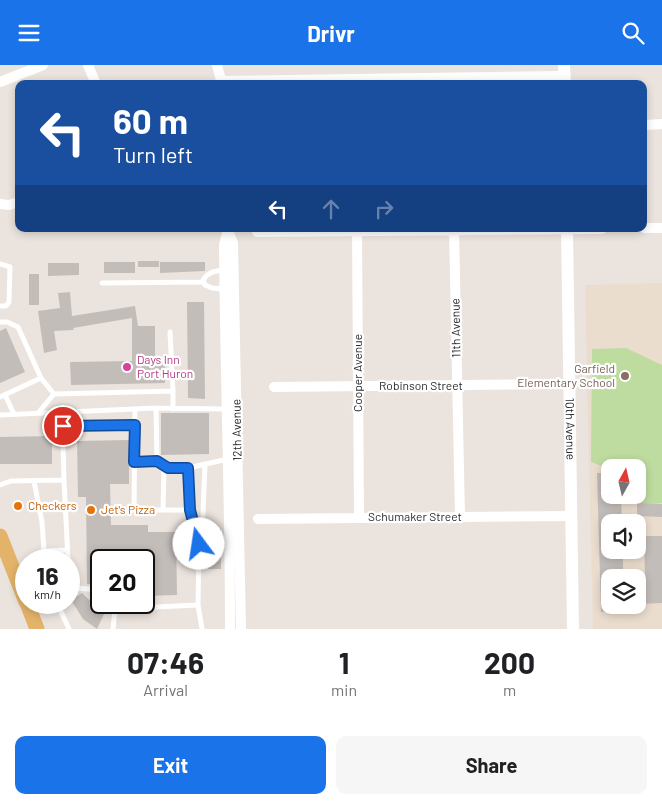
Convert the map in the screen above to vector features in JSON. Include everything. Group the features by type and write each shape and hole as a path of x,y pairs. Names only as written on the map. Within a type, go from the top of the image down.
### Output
{"main road":[{"path":"0,536 15,559"},
{"path":"31,614 37,629"}],"street":[{"path":"0,82 43,65"},
{"path":"88,65 94,80"},
{"path":"217,65 221,80"},
{"path":"472,80 564,75"},
{"path":"647,125 662,125"},
{"path":"0,204 15,203"},
{"path":"647,228 662,227"},
{"name":"12th Avenue","path":"227,232 224,245 224,289 230,519 230,629"},
{"name":"12th Avenue","path":"229,232 233,243 241,629"},
{"name":"Cooper Avenue","path":"357,232 359,518"},
{"name":"11th Avenue","path":"454,232 460,517"},
{"name":"10th Avenue","path":"567,232 568,384 574,629"},
{"name":"Robinson Street","path":"274,387 568,384"},
{"name":"Schumaker Street","path":"258,519 572,516"}],"lane":[{"path":"0,264 10,267 9,302 6,306 0,306"},
{"path":"204,282 206,275 224,270"},
{"path":"102,283 204,282"},
{"path":"204,282 205,285 212,289 224,289"},
{"path":"0,322 6,322 18,327 41,378 54,394"},
{"path":"170,332 173,409"},
{"path":"14,414 2,396 41,378"},
{"path":"38,413 54,394 173,391"},
{"path":"0,415 135,409 226,409"},
{"path":"135,409 134,510 190,510"},
{"path":"156,409 157,461"},
{"path":"62,412 67,549"},
{"path":"63,426 135,425"},
{"path":"134,462 157,461 168,468 188,468 228,459"},
{"path":"199,544 202,537 205,464"},
{"path":"163,510 164,465"},
{"path":"188,468 190,510 199,544 198,605 202,629"},
{"path":"0,485 11,481 64,481"},
{"path":"34,481 42,522 44,549"},
{"path":"155,607 198,605"},
{"path":"62,614 69,629"},
{"path":"113,629 114,614"}],"shaded area":[{"name":"Garfield Elementary School","path":"662,283 662,629 593,629 585,285"}],"green space":[{"path":"626,348 662,365 662,503 646,504 646,459 601,459 601,466 591,462 592,349"}],"building":[{"path":"138,261 159,261 159,267 138,267"},
{"path":"104,262 135,262 135,273 104,273"},
{"path":"160,262 205,262 205,271 160,273"},
{"path":"48,263 79,263 79,275 48,276"},
{"path":"29,274 39,274 39,305 29,305"},
{"path":"70,292 72,316 135,306 138,326 155,326 155,358 165,358 165,383 71,385 70,362 132,361 132,318 73,328 74,330 54,331 57,350 44,353 38,311 60,308 58,293"},
{"path":"187,302 204,302 205,399 188,398"},
{"path":"6,328 25,372 0,383 0,331"},
{"path":"161,413 209,413 209,454 161,455"},
{"path":"52,436 52,464 0,464 0,437"},
{"path":"129,440 129,484 110,484 111,525 148,525 148,532 176,532 177,595 155,596 155,549 90,549 90,584 87,584 86,497 78,497 77,441"},
{"path":"597,473 601,473 601,504 621,504 622,514 601,514 601,559 623,559 623,569 601,569 601,612"},
{"path":"637,504 662,504 662,517 637,514"},
{"path":"208,529 221,529 221,569 208,569"},
{"path":"646,536 662,536 662,603 646,604"},
{"path":"82,593 90,601 90,614 104,614 97,629 83,619 80,614 80,594"}],"place":[{"name":"Days Inn Port Huron","path":"127,367"},
{"name":"Garfield Elementary School","path":"625,376"},
{"name":"Checkers","path":"18,506"},
{"name":"Jet's Pizza","path":"91,510"}],"route":[{"path":"63,426 135,425 134,462 157,461 168,468 188,468 190,510 199,544"}]}
